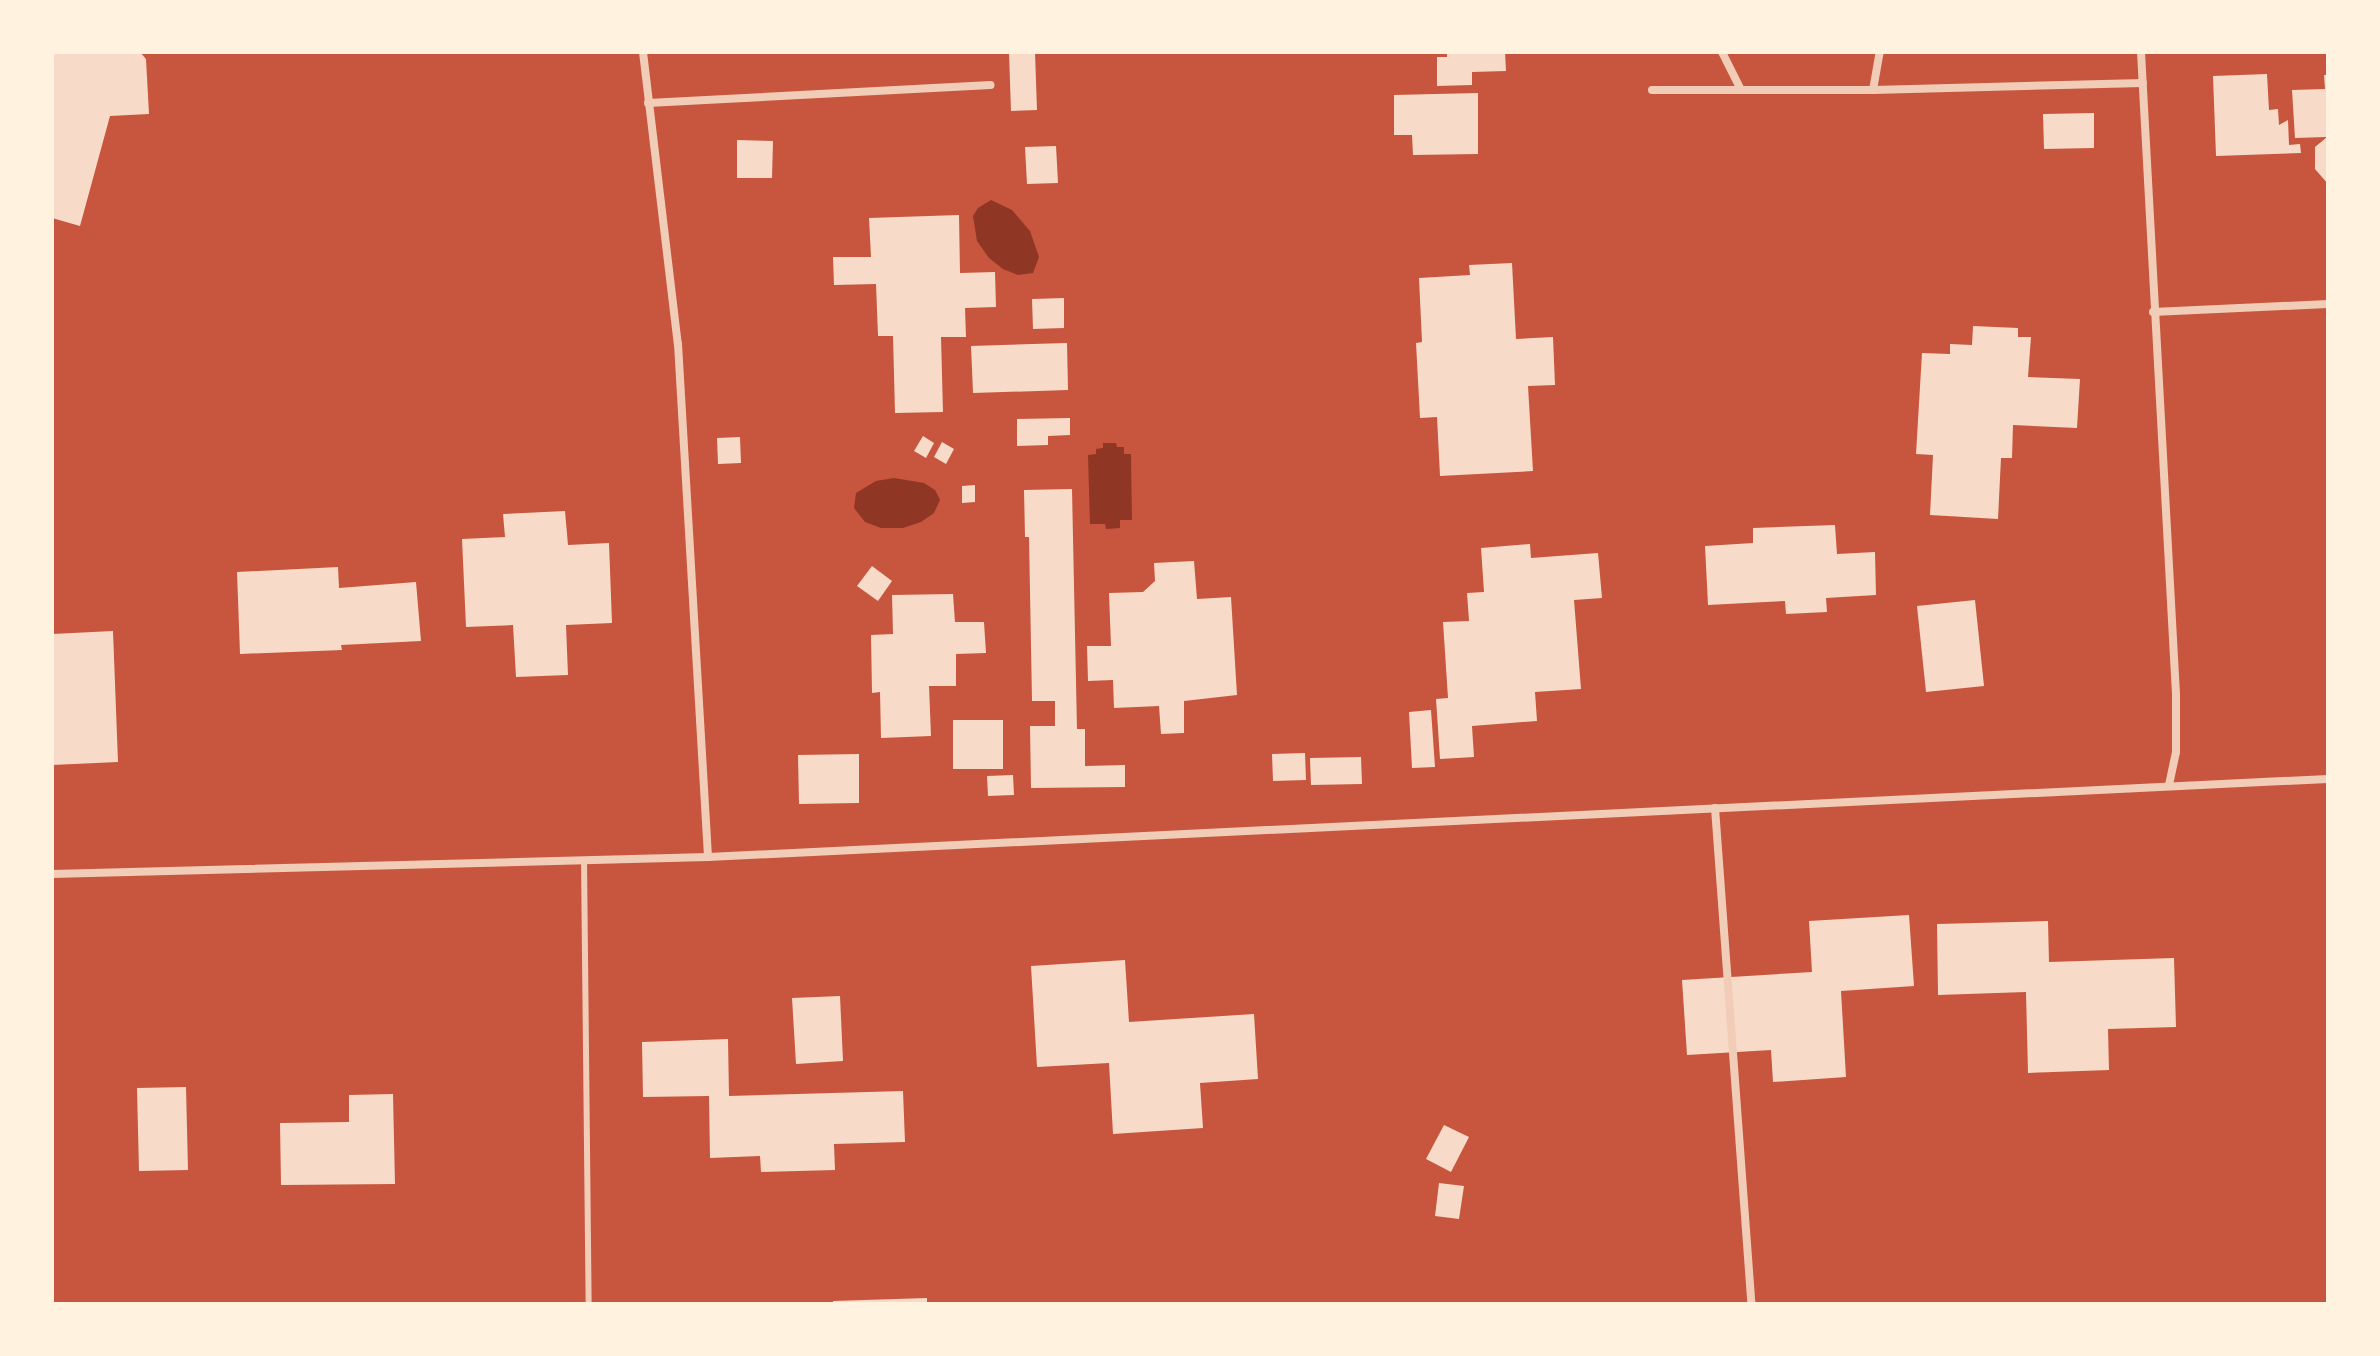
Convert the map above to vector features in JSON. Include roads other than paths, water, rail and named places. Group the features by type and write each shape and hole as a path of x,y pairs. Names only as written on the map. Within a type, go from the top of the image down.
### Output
{"street":[{"path":"643,52 662,186 678,344 708,857"},
{"path":"1722,52 1741,90"},
{"path":"1873,90 1880,52"},
{"path":"2141,52 2176,695 2176,752 2169,785"},
{"path":"1652,90 1873,90 2143,83"},
{"path":"648,103 991,85"},
{"path":"2153,312 2328,304"},
{"path":"52,874 708,857 2328,779"},
{"path":"1715,808 1751,1304"}],"lane":[{"path":"584,860 589,1304"}]}
